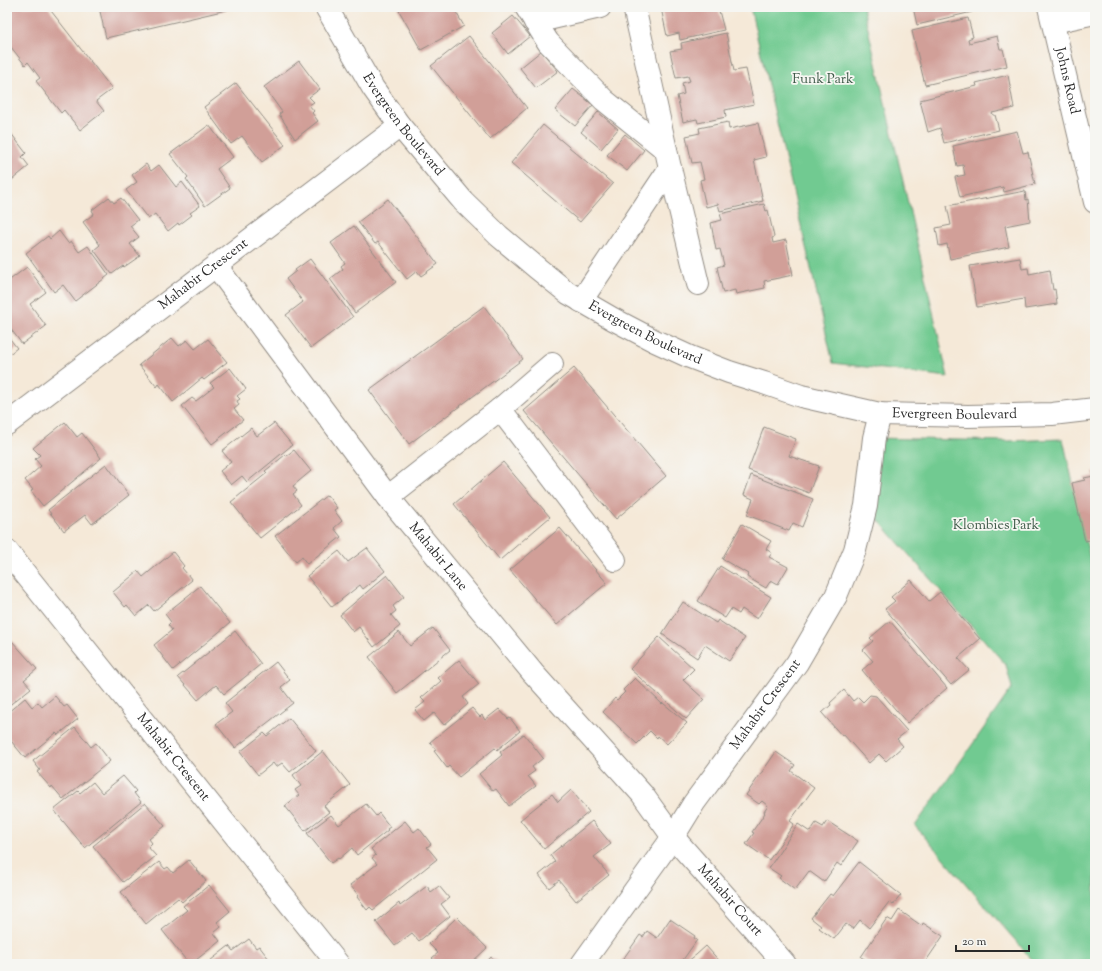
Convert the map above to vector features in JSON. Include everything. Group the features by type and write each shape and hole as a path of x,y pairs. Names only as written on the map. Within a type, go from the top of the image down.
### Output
{"street":[{"name":"Evergreen Boulevard","path":"326,7 373,88 400,126 463,201 499,236 536,268 581,301 655,342 696,360 801,396 880,414 968,416 1037,415 1095,409"},
{"path":"600,7 531,15 548,42 604,100 668,159"},
{"path":"634,7 698,284"},
{"path":"1051,15 1095,13"},
{"name":"Johns Road","path":"1051,15 1095,202"},
{"name":"Mahabir Crescent","path":"7,424 400,126"},
{"path":"581,301 668,159"},
{"name":"Mahabir Lane","path":"216,266 388,497 533,673 642,794 673,837"},
{"path":"388,497 500,409 552,364"},
{"path":"500,409 616,560"},
{"name":"Mahabir Crescent","path":"582,964 673,837 694,803 797,663 836,596 855,550 866,506 874,438 880,414"},
{"name":"Mahabir Crescent","path":"7,551 338,964"},
{"name":"Mahabir Court","path":"673,837 785,964"}],"green space":[{"name":"Funk Park","path":"750,7 863,7 948,377 833,363"},
{"name":"Klombies Park","path":"874,438 1007,441 1063,439 1095,581 1095,964 1036,964 915,826 1012,688 1006,665 866,506"}],"building":[{"path":"7,7 48,7 112,89 96,101 104,111 80,130 64,110 61,113 36,81 40,78 28,62 25,65 7,42"},
{"path":"99,7 235,7 235,8 106,38"},
{"path":"397,7 453,7 464,26 421,50"},
{"path":"718,7 724,30 680,40 679,33 667,36 661,8"},
{"path":"913,7 971,7 972,12 917,25"},
{"path":"513,16 530,36 508,54 492,33"},
{"path":"968,18 973,37 968,39 969,43 997,36 1000,49 1003,49 1007,66 925,85 912,31"},
{"path":"726,33 734,71 746,69 754,104 725,110 726,117 698,123 697,119 683,122 677,96 684,94 682,83 690,81 688,76 676,78 670,51 682,49 681,43"},
{"path":"469,36 527,108 490,139 431,66"},
{"path":"541,51 558,71 536,88 520,68"},
{"path":"299,61 320,89 309,97 314,102 309,105 314,111 312,113 318,121 295,139 279,114 282,112 264,87"},
{"path":"1008,75 1014,108 992,113 995,115 999,130 944,143 940,128 928,132 920,100 977,86 976,83"},
{"path":"236,83 285,145 262,162 242,136 231,144 204,107"},
{"path":"573,89 593,105 575,126 555,110"},
{"path":"598,112 618,129 601,149 581,132"},
{"path":"728,122 729,129 758,123 766,157 754,160 763,201 720,211 718,204 706,207 700,180 704,179 700,162 692,163 686,136 700,133 699,128"},
{"path":"209,125 233,157 217,169 230,188 205,206 186,179 188,177 170,154"},
{"path":"543,125 613,184 580,222 511,163"},
{"path":"7,128 26,153 22,157 29,166 7,184"},
{"path":"1017,131 1023,153 1028,152 1035,184 1004,192 1003,187 960,197 955,177 965,175 963,165 957,166 953,146"},
{"path":"625,134 644,150 627,171 607,155"},
{"path":"146,164 151,171 159,165 176,187 182,182 200,206 190,213 192,215 168,231 155,214 148,219 126,190 137,182 132,175"},
{"path":"1025,191 1026,200 1028,199 1030,221 1005,226 1009,247 950,259 947,244 939,246 936,228 951,225 947,206"},
{"path":"109,197 114,203 121,198 138,220 130,226 139,237 130,244 140,256 112,274 94,250 100,245 83,222 94,214 92,210"},
{"path":"388,199 438,264 421,276 417,271 407,279 378,242 375,244 358,222"},
{"path":"764,204 766,211 768,210 774,237 772,238 773,243 786,240 793,275 764,281 765,288 736,294 735,290 723,293 717,267 724,265 720,249 716,250 711,223 722,220 720,214"},
{"path":"354,226 396,282 355,313 330,279 343,269 341,266 345,263 331,243"},
{"path":"59,231 68,243 71,241 79,252 88,246 109,275 75,301 63,285 54,292 26,253 48,236 50,239"},
{"path":"1020,258 1022,269 1028,268 1029,274 1050,270 1057,304 1025,309 1024,299 977,307 970,266"},
{"path":"310,259 353,317 311,348 286,315 303,302 286,279"},
{"path":"27,267 46,292 30,304 46,326 22,344 7,324 7,282"},
{"path":"484,306 523,359 409,444 369,390"},
{"path":"7,335 17,348 7,356"},
{"path":"172,338 179,346 187,340 195,349 208,339 227,362 204,380 202,378 173,402 159,384 157,387 139,365"},
{"path":"230,368 246,389 237,396 240,399 237,401 239,405 234,409 243,420 212,444 182,406 192,398 196,401 214,387 210,383"},
{"path":"574,368 666,476 616,519 524,411"},
{"path":"65,422 77,437 82,433 101,458 43,506 31,491 33,490 25,480 41,466 35,459 40,455 33,448"},
{"path":"274,423 292,445 247,482 242,476 231,485 220,471 231,462 222,451 251,428 257,436"},
{"path":"764,427 796,439 789,456 819,466 809,493 748,470"},
{"path":"294,450 311,471 293,486 297,491 293,494 301,505 260,538 231,502 267,473 265,471 285,455 286,456"},
{"path":"503,462 550,517 500,560 454,504"},
{"path":"106,464 129,495 92,524 85,515 64,531 48,510"},
{"path":"1095,471 1095,539 1085,541 1072,483 1094,476 1093,472"},
{"path":"751,475 813,499 802,527 793,523 789,531 747,515 753,499 744,495"},
{"path":"327,495 337,508 334,510 342,521 334,528 341,537 307,564 302,557 296,562 275,536"},
{"path":"742,524 771,541 766,549 772,553 769,557 788,567 778,584 771,580 766,588 747,577 748,574 722,559"},
{"path":"560,528 607,583 557,625 510,570"},
{"path":"367,548 385,571 363,589 360,585 332,607 307,576 339,551 348,562"},
{"path":"173,552 184,566 182,568 192,580 154,611 149,605 136,616 127,605 125,607 113,592 138,571 143,577"},
{"path":"720,566 771,597 757,619 742,609 739,614 731,609 725,618 698,601"},
{"path":"387,575 404,597 393,606 396,611 391,615 400,626 374,647 359,627 353,632 340,615"},
{"path":"911,580 929,601 940,592 980,639 958,658 969,670 951,685 885,609 895,601 891,597"},
{"path":"200,586 230,623 173,670 154,645 172,630 168,625 171,622 165,614"},
{"path":"683,602 716,623 718,620 745,638 729,661 705,645 697,658 662,634"},
{"path":"890,621 947,688 907,723 862,670 873,661 863,650 873,641 870,638"},
{"path":"433,628 450,650 397,693 369,657 399,632 410,646"},
{"path":"235,631 261,664 224,694 216,685 198,700 178,677"},
{"path":"659,637 694,669 683,680 704,699 686,719 630,669"},
{"path":"12,641 37,669 24,680 31,688 7,707 7,644"},
{"path":"459,660 479,684 463,697 468,704 444,725 434,713 424,721 415,710 425,702 421,698 441,681 438,678"},
{"path":"276,662 290,680 281,687 293,703 235,748 216,724 232,712 225,703"},
{"path":"635,678 662,704 663,703 687,723 667,744 658,736 657,738 650,731 637,744 603,712 615,698 617,700 625,692 623,690"},
{"path":"844,690 853,701 858,697 863,702 870,695 876,696 907,731 897,739 903,746 886,761 879,754 869,763 822,713"},
{"path":"55,696 64,707 67,705 78,719 58,735 56,733 25,758 7,736 7,713 25,698 32,707 38,702 42,707"},
{"path":"472,708 480,717 482,715 485,720 499,709 508,719 510,718 520,731 497,750 495,748 459,777 449,766 447,768 434,751 436,750 430,742"},
{"path":"289,718 316,751 290,772 282,763 276,767 273,763 258,775 240,752 264,733 267,736"},
{"path":"75,727 91,747 96,743 110,761 63,799 37,772 40,770 33,761"},
{"path":"524,734 543,758 532,767 535,771 528,776 536,786 509,806 496,789 493,791 479,774 502,755 500,752"},
{"path":"323,751 350,785 324,806 329,812 305,831 285,806 299,795 295,790 301,786 293,775"},
{"path":"776,752 795,765 791,771 814,788 790,821 794,824 769,860 746,844 754,833 752,832 768,806 762,801 759,804 746,795"},
{"path":"123,776 136,791 134,793 141,802 85,848 54,810 78,791 80,793 93,782 102,793"},
{"path":"571,790 589,812 544,849 520,820 552,794 558,802"},
{"path":"145,803 165,826 149,839 152,843 148,847 156,856 123,882 93,846"},
{"path":"366,804 376,816 379,813 390,827 357,855 352,848 339,859 338,858 331,863 307,833 331,815 339,825"},
{"path":"405,821 414,832 419,828 431,844 427,847 437,859 373,910 370,907 367,910 357,897 359,896 350,885 377,864 372,858 376,855 371,849"},
{"path":"592,821 611,844 594,857 609,875 576,901 559,880 549,888 539,875 555,862 550,855"},
{"path":"827,821 858,841 841,866 837,863 824,882 809,871 795,890 779,878 781,876 769,868 798,824 810,832 816,823 823,827"},
{"path":"189,860 206,881 182,902 178,898 146,924 121,892 159,862 165,869 168,867 173,873"},
{"path":"859,862 901,895 893,905 889,902 869,928 860,920 853,929 846,924 834,939 819,928 821,926 811,918 830,894 833,896"},
{"path":"209,885 230,911 217,922 221,927 214,933 220,941 189,964 162,930 187,910 183,906"},
{"path":"427,886 431,892 439,886 449,898 441,904 450,916 419,941 412,933 395,946 376,922 399,903 400,906"},
{"path":"899,910 922,926 923,923 943,936 924,964 870,964 871,963 861,957 887,918 892,921"},
{"path":"457,917 487,948 470,964 435,964 436,962 432,958 438,953 429,944"},
{"path":"670,919 695,936 694,938 697,940 680,964 674,964 671,962 670,964 624,964 621,962 640,935 643,937 647,931 657,938"},
{"path":"249,939 256,948 259,946 269,959 262,964 206,964 229,946 233,951"},
{"path":"706,946 722,964 684,964 696,955"},
{"path":"491,957 500,964 485,964"}]}
